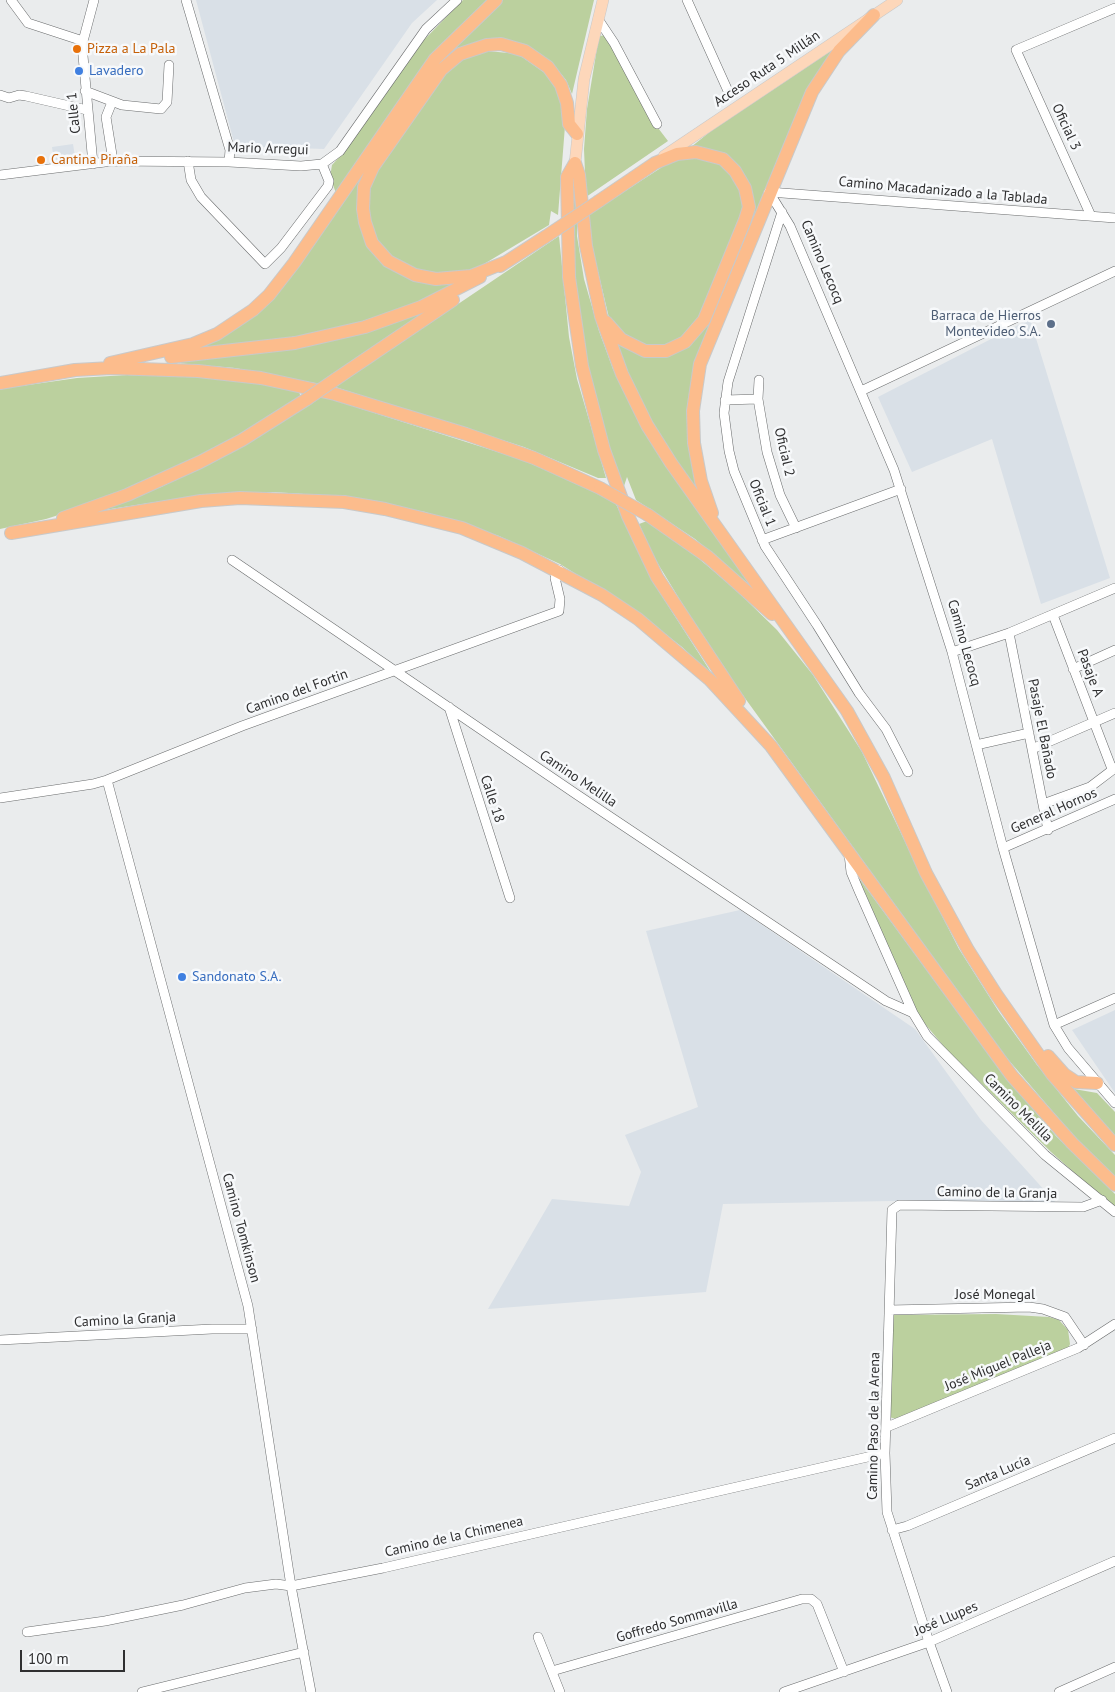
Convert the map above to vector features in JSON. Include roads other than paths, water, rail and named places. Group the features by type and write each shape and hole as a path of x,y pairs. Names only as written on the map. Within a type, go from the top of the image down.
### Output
{"highway":[{"path":"75,370 193,344 217,334 253,310 269,295 294,263 436,59 496,0"},
{"path":"724,535 710,507 698,469 693,424 694,396 705,350 769,192 820,77 838,51 874,15"},
{"path":"506,262 470,276 436,279 415,276 388,261 372,243 364,222 364,186 373,167 441,70 460,54 487,45 501,44 525,51 548,67 561,85 567,103 569,124 577,134"},
{"path":"0,383 75,370 295,342 365,327 421,307 452,293 545,237 655,162 676,154 696,152 723,159 735,171 745,188 748,207 745,220 704,320 685,342 666,351 645,351 621,339 601,316"},
{"path":"576,163 579,175 586,246 601,316 619,367 647,425 671,463 847,710 872,752 926,873 968,950 996,994 1052,1074 1115,1145"},
{"path":"576,163 567,177 567,192 572,302 585,382 610,469 628,516 657,576 771,746 1012,1076 1072,1143 1115,1185"},
{"path":"6,535 127,495 200,462 242,440 307,399 488,277 506,262"},
{"path":"75,370 111,368 198,371 261,378 335,394 500,446 573,474 648,515 708,557 777,619 802,648"},
{"path":"6,535 201,501 240,498 300,499 352,503 427,518 462,528 559,570 616,604 679,651 732,702 771,746"},
{"path":"996,994 1011,1006 1054,1064 1064,1074 1079,1082 1097,1083"},
{"path":"1079,1082 1086,1070"}],"main road":[{"path":"576,163 577,134 584,79 603,0"},
{"name":"Acceso Ruta 5 Millán","path":"655,162 897,0"}],"street":[{"path":"11,0 21,17 28,23 83,41"},
{"name":"Calle 1","path":"93,164 85,91 83,41 94,0"},
{"path":"186,0 230,150 229,162"},
{"name":"Mario Arregui","path":"0,174 113,161 229,162 301,166 322,164 340,151 421,36 457,0"},
{"path":"687,0 728,91"},
{"name":"Oficial 3","path":"1091,216 1016,50 1115,8"},
{"path":"598,19 614,43 657,124"},
{"path":"85,91 112,102 164,107 169,65"},
{"path":"0,95 9,98 19,95 26,96 87,110"},
{"path":"112,102 106,117 113,161"},
{"path":"188,161 191,180 201,197 265,264 281,248 328,186 329,181 322,164"},
{"name":"Camino Lecocq","path":"769,192 790,226 901,489 952,652 1003,848 1054,1025 1086,1070 1115,1103"},
{"name":"Camino Macadanizado a la Tablada","path":"769,192 1115,218"},
{"name":"Oficial 1","path":"782,212 732,366 725,400 726,432 734,472 762,540 859,693 886,729 908,772"},
{"path":"861,391 1115,271"},
{"name":"Oficial 2","path":"759,380 758,399 769,462 780,495 796,528"},
{"path":"725,400 758,399"},
{"path":"762,540 901,489"},
{"name":"Camino Melilla","path":"232,560 886,1001 913,1013"},
{"name":"Camino del Fortin","path":"0,798 93,784 107,780 242,726 559,611 560,599 554,578 559,570"},
{"path":"952,652 1009,633 1115,588"},
{"name":"Pasaje A","path":"1053,615 1113,768"},
{"name":"Pasaje El Bañado","path":"1009,633 1048,830"},
{"path":"1073,669 1115,650"},
{"name":"Calle 18","path":"449,707 510,898"},
{"path":"1032,749 1115,712"},
{"path":"976,745 1029,733"},
{"path":"1043,804 1090,787 1113,768"},
{"name":"Camino Tomkinson","path":"107,780 232,1246 252,1329 291,1586 311,1692"},
{"name":"General Hornos","path":"1003,848 1048,830 1115,799"},
{"name":"Camino Melilla","path":"849,853 851,872 913,1013 936,1047 1045,1155 1115,1212"},
{"path":"1054,1025 1115,998"},
{"name":"Camino de la Granja","path":"892,1210 899,1205 1083,1207 1102,1200"},
{"name":"Camino Paso de la Arena","path":"892,1210 885,1453 888,1512 892,1530 947,1692"},
{"name":"José Monegal","path":"889,1310 1029,1307 1043,1309 1064,1317 1084,1345"},
{"name":"José Miguel Palleja","path":"887,1427 1084,1345 1115,1324"},
{"name":"Camino la Granja","path":"0,1340 212,1329 252,1329"},
{"name":"Santa Lucía","path":"892,1530 907,1526 1115,1438"},
{"name":"Camino de la Chimenea","path":"27,1632 105,1621 183,1605 245,1588 276,1584 291,1586 384,1568 885,1453"},
{"name":"José Llupes","path":"784,1692 929,1642 1115,1560"},
{"name":"Goffredo Sommavilla","path":"552,1672 802,1599 811,1599 817,1604 844,1672"},
{"path":"538,1637 560,1692"},
{"path":"142,1692 304,1652"},
{"path":"1059,1692 1115,1666"}],"place":[{"name":"Pizza a La Pala","path":"77,49"},
{"name":"Lavadero","path":"79,71"},
{"name":"Cantina Piraña","path":"41,160"},
{"name":"Barraca de Hierros Montevideo S.A.","path":"1051,324"},
{"name":"Sandonato S.A.","path":"182,977"}]}
